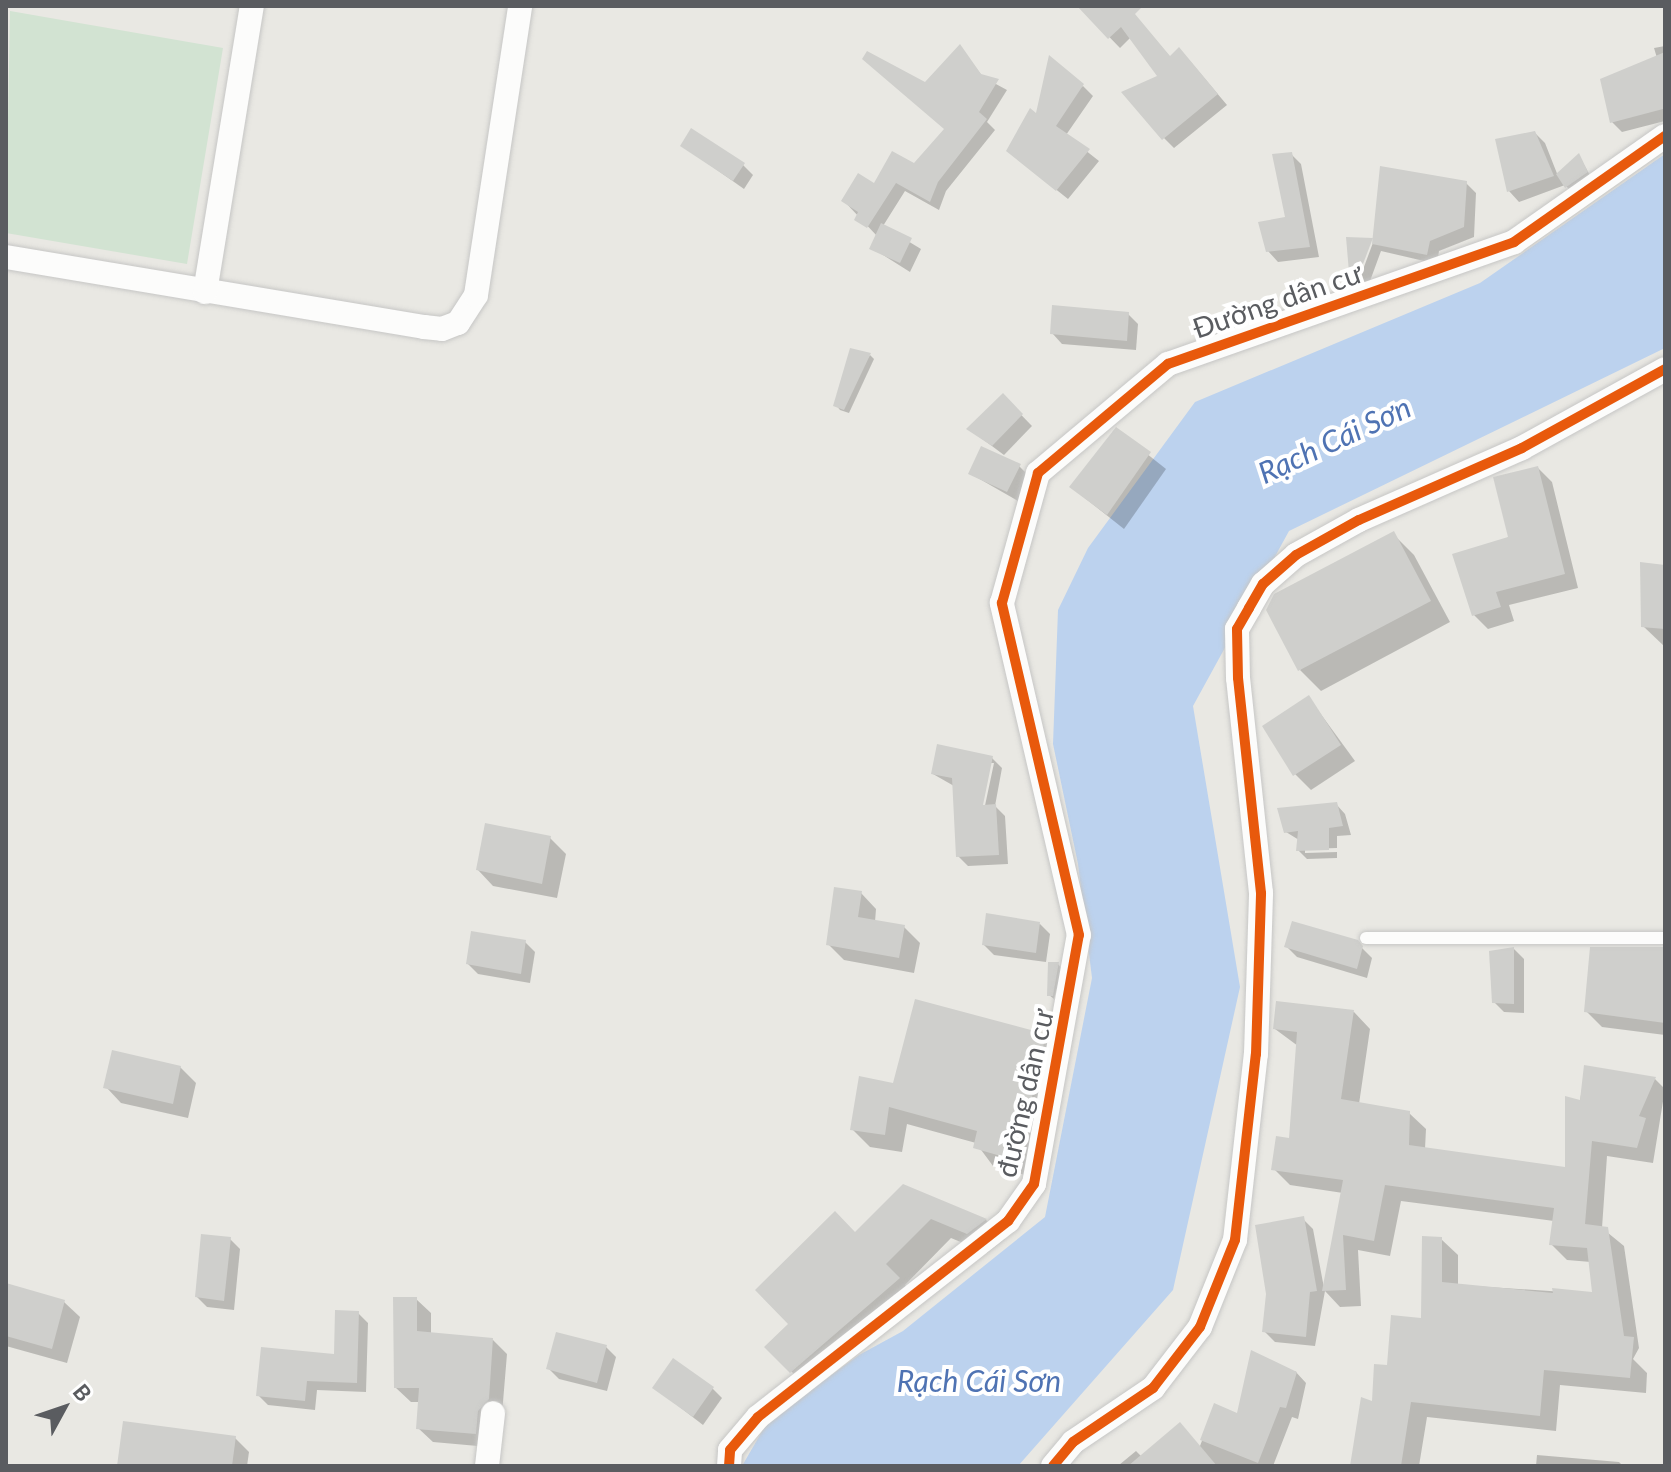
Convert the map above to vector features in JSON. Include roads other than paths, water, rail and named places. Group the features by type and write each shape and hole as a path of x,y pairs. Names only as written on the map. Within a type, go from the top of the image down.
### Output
{"street":[{"path":"205,292 252,6"},
{"path":"6,257 424,327 442,329 458,323 476,295 520,6"},
{"name":"Đường dân cư","path":"1002,603 1038,473 1168,364 1514,242 1665,136"},
{"path":"1053,1466 1073,1442 1153,1388 1200,1327 1235,1240 1256,1054 1261,893 1238,678 1237,629 1263,584 1296,555 1359,520 1522,448 1665,369"},
{"name":"đường dân cư","path":"729,1466 730,1450 758,1417 1008,1221 1034,1184 1060,1063 1079,935 1002,603"},
{"path":"487,1466 493,1413"}],"lane":[{"path":"1366,938 1665,938"}],"water":[{"name":"Rạch Cái Sơn","path":"1665,154 1665,348 1289,531 1193,706 1240,987 1173,1290 1018,1466 742,1466 768,1421 859,1355 903,1331 1045,1217 1092,978 1078,864 1053,744 1058,610 1088,548 1195,402 1480,283"}]}
